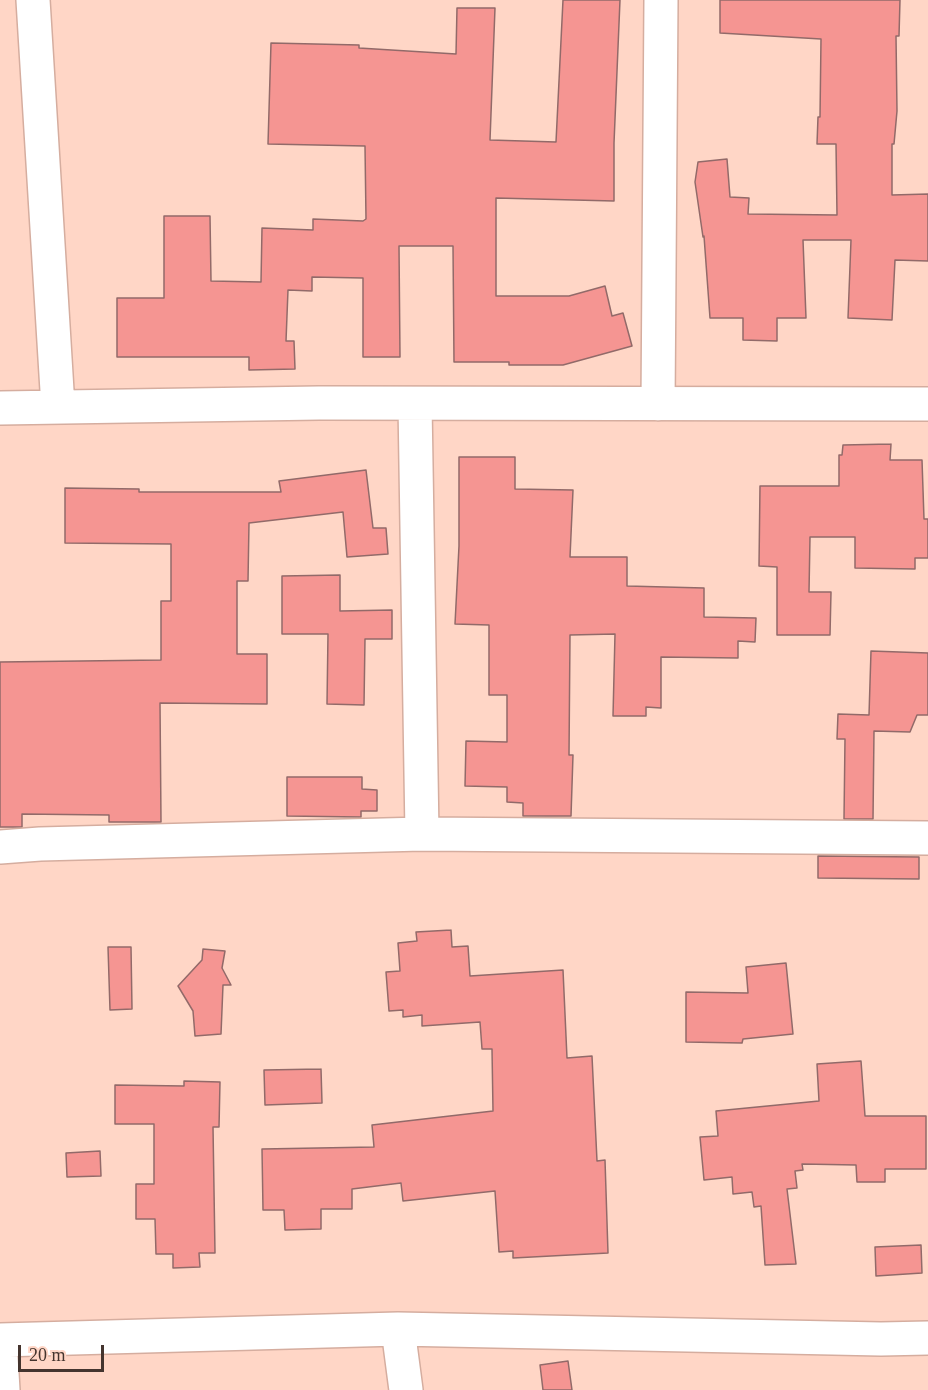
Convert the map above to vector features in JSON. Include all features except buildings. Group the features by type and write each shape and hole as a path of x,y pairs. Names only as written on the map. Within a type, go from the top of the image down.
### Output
{"street":[{"path":"33,0 58,407"},
{"path":"658,404 661,0"},
{"path":"415,404 422,834"},
{"path":"0,408 415,404 928,404"},
{"path":"0,846 40,843 422,834 928,838"},
{"path":"3,1390 0,1340 398,1329 928,1338"},
{"path":"398,1329 406,1390"}]}
